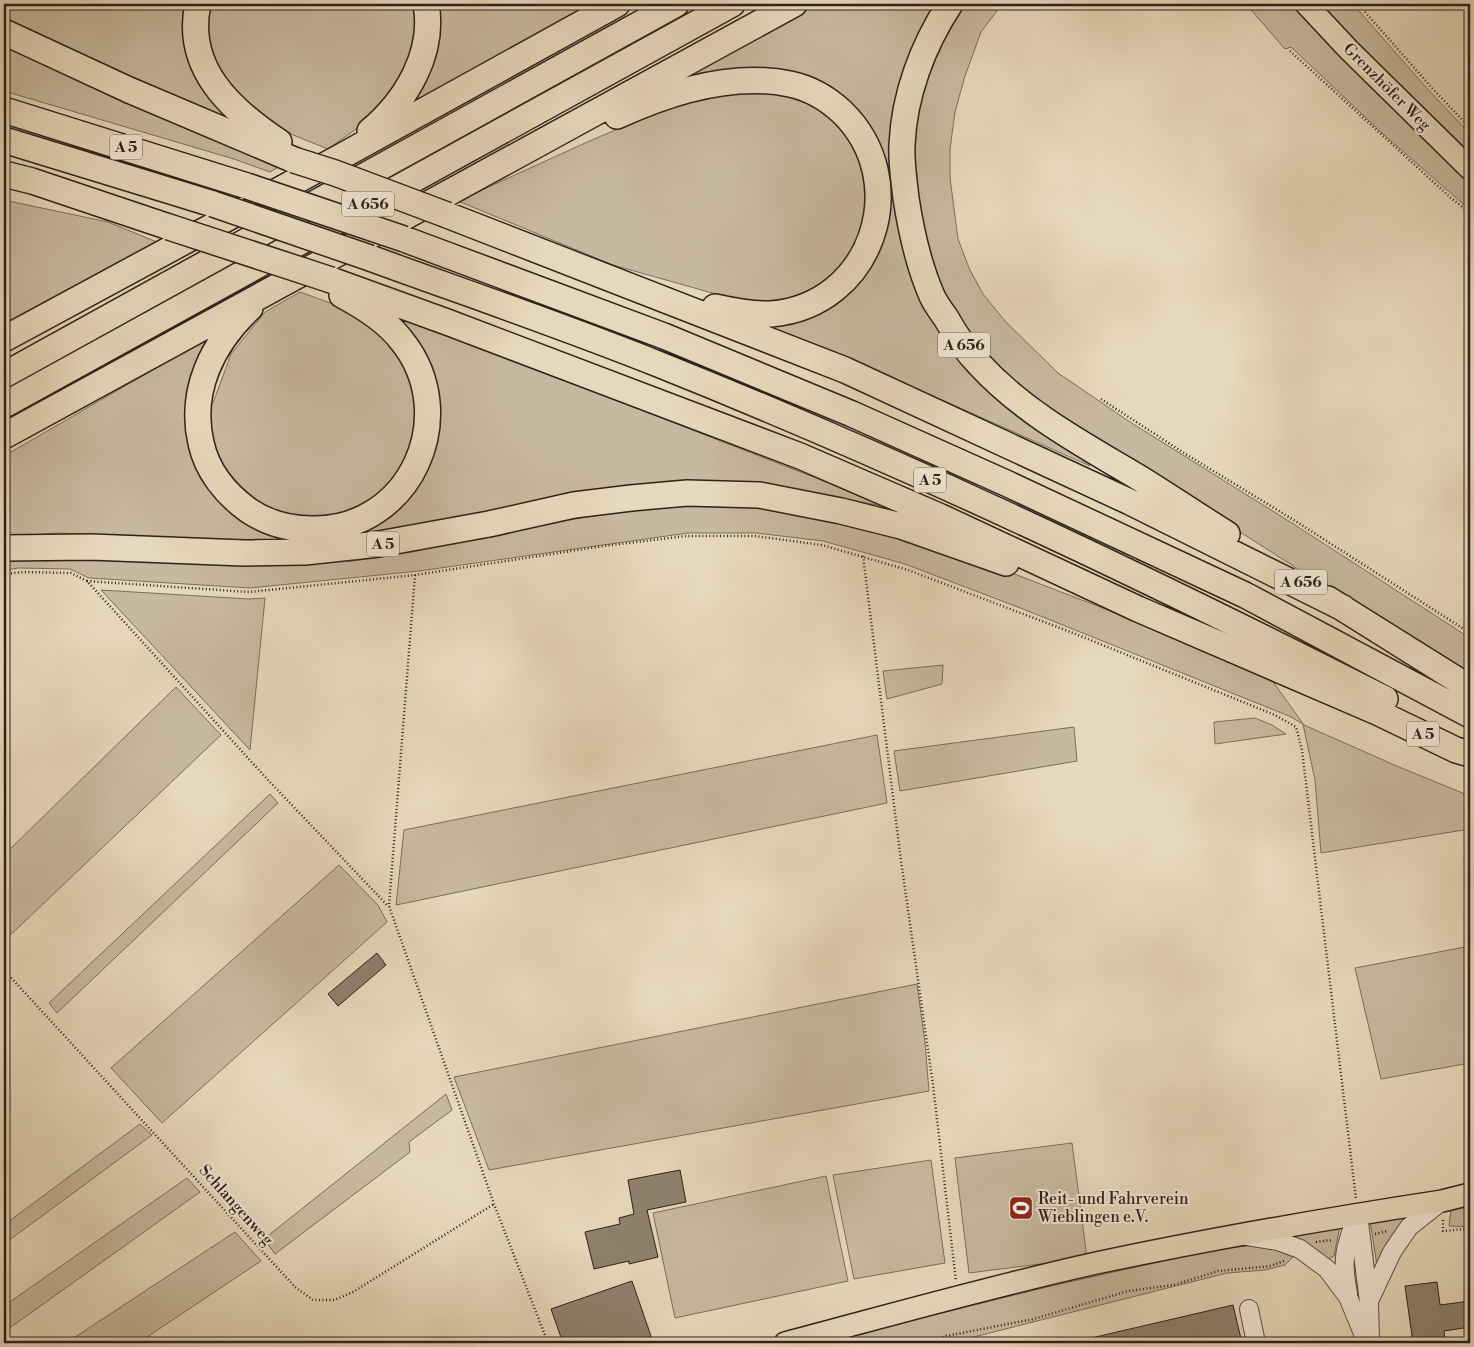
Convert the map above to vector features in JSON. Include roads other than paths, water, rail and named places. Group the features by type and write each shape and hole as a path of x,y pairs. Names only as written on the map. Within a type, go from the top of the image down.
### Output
{"highway":[{"name":"A 656","path":"198,4 197,34 200,53 208,74 219,92 237,112 298,158 334,167"},
{"path":"334,167 397,104 411,82 420,62 425,44 427,25 426,4"},
{"path":"4,339 334,167 617,4"},
{"name":"A 656","path":"4,375 676,4"},
{"name":"A 656","path":"4,405 732,4"},
{"path":"4,436 794,4"},
{"name":"A 656","path":"950,4 937,23 917,67 906,110 902,146 904,180 910,223 918,258 932,297 954,331 978,363 1012,395 1065,434 1151,485 1342,608"},
{"path":"4,32 129,90 298,158"},
{"path":"529,149 554,144 623,113 680,92 729,82 774,82 791,84 808,90 823,97 837,107 850,119 860,133 871,156 878,181 879,198 875,224 867,248 858,263 841,283 820,298 805,306 788,311 754,314 715,307 629,285"},
{"name":"A 5","path":"4,110 247,186 404,239 664,336 852,414 1008,484 1245,595 1470,715"},
{"name":"A 5","path":"4,140 213,204 370,258 657,364 1031,525 1233,621 1385,698 1470,745"},
{"path":"334,167 447,215 845,370 1130,502 1342,608 1470,688"},
{"path":"4,176 32,181 290,268 325,283 390,327 402,340 419,368 425,385 428,418 422,452 406,482 395,495 368,516 352,523 319,530 302,529 270,522 254,514 228,493 213,472 202,449 198,432 198,398 208,366 236,322 272,288"},
{"name":"A 5","path":"325,283 447,322 800,456 941,517 1138,609 1377,712 1456,750 1470,754"},
{"name":"A 5","path":"4,548 90,547 244,553 305,552 379,544 489,524 574,505 687,493 759,495 841,511 901,526 1138,609"}],"main road":[{"name":"Grenzhöfer Weg","path":"1306,4 1349,50 1470,169"},
{"path":"785,1343 1092,1264 1240,1234 1442,1201 1470,1194"}],"street":[{"path":"1369,1302 1392,1252 1409,1228 1442,1201"},
{"path":"1358,1214 1355,1237 1369,1302 1369,1343"},
{"path":"1240,1234 1278,1241 1300,1249 1327,1269 1348,1297 1369,1343"},
{"path":"1348,1297 1344,1274 1344,1254 1355,1237"},
{"path":"1249,1309 1256,1343"}],"place":[{"name":"Reit- und Fahrverein Wieblingen e.V.","path":"1021,1208"}]}
